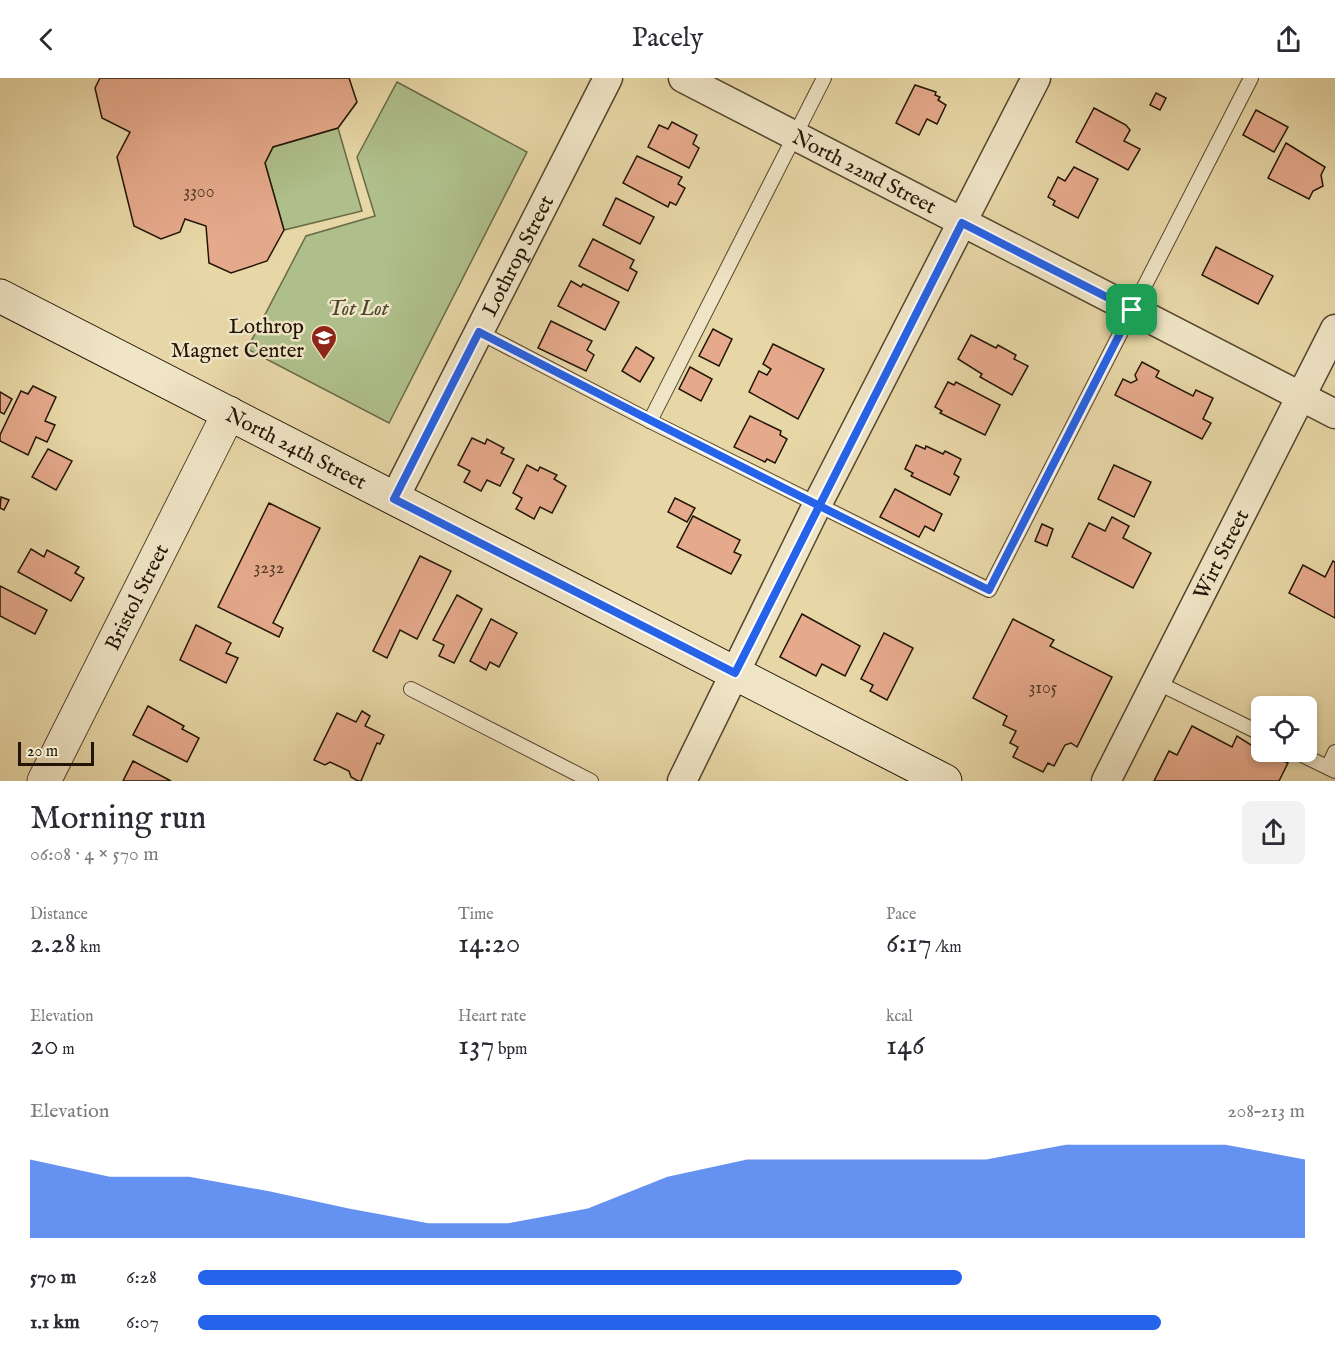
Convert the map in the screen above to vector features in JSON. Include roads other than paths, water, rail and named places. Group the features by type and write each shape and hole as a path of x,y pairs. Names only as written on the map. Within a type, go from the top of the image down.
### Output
{"main road":[{"name":"North 24th Street","path":"0,296 945,781"},
{"name":"Bristol Street","path":"44,781 229,413"}],"street":[{"name":"Lothrop Street","path":"394,499 608,78"},
{"name":"North 22nd Street","path":"683,78 1335,414"},
{"path":"682,781 818,505 1036,78"},
{"name":"Wirt Street","path":"1106,781 1335,329"}],"lane":[{"path":"650,421 824,78"},
{"path":"479,332 650,421 989,590 1251,78"},
{"path":"1156,682 1251,729"},
{"path":"411,689 591,781"},
{"path":"1317,762 1331,769 1335,753"}],"place":[{"name":"Lothrop Magnet Center","path":"324,361"}],"park label":[{"name":"Tot Lot","path":"358,308"}]}
